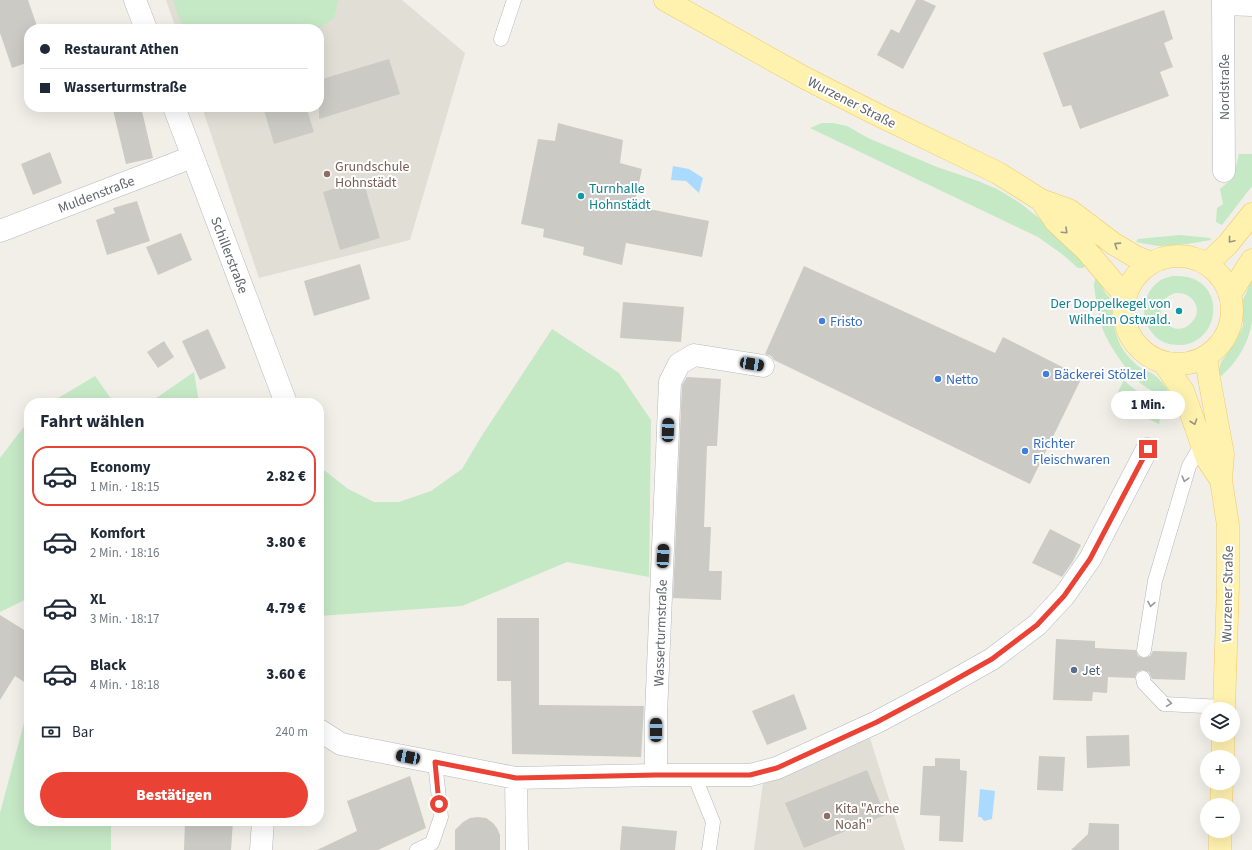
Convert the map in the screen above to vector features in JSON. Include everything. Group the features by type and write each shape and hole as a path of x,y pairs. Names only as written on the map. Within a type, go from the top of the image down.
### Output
{"main road":[{"name":"Wurzener Straße","path":"665,0 805,78 998,173 1041,200 1069,210 1114,244 1136,257 1151,263"},
{"name":"Wurzener Straße","path":"1041,200 1056,222 1086,250 1125,296"},
{"path":"1207,264 1228,244 1252,214"},
{"name":"Wurzener Straße","path":"1175,256 1192,258 1207,264 1219,275 1230,294 1232,310 1230,326 1226,337 1220,345 1206,357 1184,365 1164,364 1146,355 1132,341 1128,334 1123,315 1125,296 1133,279 1151,263 1160,259 1175,256"},
{"path":"1230,294 1252,260"},
{"name":"Wurzener Straße","path":"1206,357 1223,454 1221,480 1228,533 1224,702"},
{"name":"Wurzener Straße","path":"1164,364 1183,391 1207,459 1221,480"},
{"path":"1220,838 1220,850"}],"street":[{"path":"135,0 144,24"},
{"name":"Nordstraße","path":"1224,171 1223,2 1252,6"},
{"name":"Schillerstraße","path":"176,112 284,398"},
{"name":"Muldenstraße","path":"0,231 192,157"},
{"name":"Wasserturmstraße","path":"656,775 656,715 670,382 679,364 694,355 763,366"},
{"path":"324,733 340,744 516,778 656,775 750,775 777,768 877,722 992,659 1037,625 1064,596 1090,559 1148,449"},
{"path":"516,778 517,850"},
{"path":"261,850 263,826"}],"lane":[{"path":"501,39 514,0"},
{"path":"1144,650 1155,581 1189,466 1202,444"},
{"path":"1143,678 1144,683 1164,704 1200,706"},
{"path":"417,850 432,843 441,817 435,762"},
{"path":"694,775 713,822 709,850"}],"shaded area":[{"name":"Grundschule Hohnstädt","path":"166,0 402,0 465,53 410,240 259,278 204,112 324,112 324,24 174,24"},
{"name":"Kita \"Arche Noah\"","path":"870,738 905,850 754,850 763,782"}],"green space":[{"path":"173,0 338,0 334,18 324,25 181,24"},
{"path":"822,123 833,123 847,126 868,138 937,167 997,189 1020,203 1044,222 1087,264 1083,268 1078,268 1062,254 1038,237 810,128"},
{"path":"1239,154 1252,154 1252,186 1222,225 1216,222 1217,208 1223,204 1220,189 1233,178"},
{"path":"1180,235 1210,238 1211,240 1187,244 1158,246 1136,242 1138,239"},
{"path":"1096,276 1106,294 1111,299 1115,329 1121,346 1126,354 1142,369 1155,376 1168,390 1159,392 1150,389 1140,382 1121,361 1113,349 1103,330 1096,300 1094,284"},
{"path":"1173,276 1184,276 1194,279 1204,286 1211,296 1213,306 1212,318 1208,328 1201,337 1191,343 1176,345 1162,341 1149,329 1144,314 1146,298 1150,291 1161,280","holes":["1175,293 1187,295 1195,302 1197,312 1195,318 1190,324 1182,328 1175,328 1168,325 1163,319 1161,305 1166,298"]},
{"path":"1252,279 1252,320 1249,336 1242,351 1227,371 1221,376 1218,374 1221,362 1236,341 1243,326 1243,300"},
{"path":"552,329 619,373 651,420 649,577 567,562 462,606 324,616 324,470 348,489 374,502 399,502 431,491 462,469 481,437"},
{"path":"194,372 198,398 156,398"},
{"path":"95,376 110,398 58,398"},
{"path":"1124,380 1157,408 1160,414 1159,424 1113,402"},
{"path":"24,427 24,600 0,612 0,458"},
{"path":"24,723 24,826 111,826 111,850 0,850 0,813"}],"water":[{"path":"673,166 689,169 703,178 699,193 686,181 671,180"},
{"path":"980,789 995,791 992,819 984,821 981,817 978,817"}],"building":[{"path":"0,0 28,0 36,24 24,24 24,64 12,68 0,33"},
{"path":"916,0 923,0 936,6 903,69 877,55 891,29 899,33"},
{"path":"1164,10 1173,39 1164,43 1173,67 1160,72 1169,96 1080,129 1071,105 1063,107 1043,53"},
{"path":"389,59 400,94 319,119 319,112 324,112 324,78"},
{"path":"113,112 142,112 153,158 126,164"},
{"path":"264,112 308,112 314,132 274,144"},
{"name":"Turnhalle Hohnstädt","path":"558,123 623,140 620,163 642,169 634,206 709,221 702,257 626,243 622,265 583,255 584,247 543,237 544,229 521,224 538,139 555,141"},
{"path":"50,152 62,183 33,195 21,164"},
{"path":"363,180 380,238 340,250 323,192"},
{"path":"137,201 150,241 107,255 96,220 115,213 113,208"},
{"path":"181,233 192,260 158,275 146,247"},
{"path":"360,264 370,299 314,316 304,281"},
{"path":"804,266 995,353 1003,337 1082,377 1030,484 774,360 771,356 765,354"},
{"path":"623,302 684,307 681,342 620,338"},
{"path":"208,329 226,368 200,380 182,341"},
{"path":"164,341 174,357 158,368 147,352"},
{"path":"687,377 721,379 717,446 707,446 704,527 711,527 709,571 722,571 721,600 673,598 682,385"},
{"path":"1050,529 1081,545 1073,561 1062,577 1032,563"},
{"path":"0,615 24,630 24,682 15,676 0,700"},
{"path":"497,618 539,618 539,705 644,706 641,757 512,754 511,681 497,681"},
{"path":"1056,639 1095,641 1095,648 1136,650 1138,656 1143,658 1150,656 1153,651 1187,652 1185,680 1152,679 1149,672 1142,670 1137,672 1135,678 1108,677 1107,693 1093,692 1092,701 1053,700"},
{"path":"794,694 807,729 767,745 752,711"},
{"path":"1129,735 1130,766 1087,768 1086,736"},
{"path":"1039,756 1065,757 1063,791 1037,790"},
{"path":"935,758 960,759 960,770 967,771 963,842 939,841 940,816 920,815 923,766 935,766"},
{"path":"867,770 885,815 804,848 785,803"},
{"path":"410,776 426,828 378,850 317,850 357,831 347,801"},
{"path":"470,818 486,818 497,828 500,835 500,850 455,850 455,830 463,822"},
{"path":"1089,823 1119,824 1119,850 1071,850 1088,834"},
{"path":"185,826 233,826 231,850 184,850"},
{"path":"622,826 677,831 675,850 620,850"}],"place":[{"name":"Grundschule Hohnstädt","path":"327,174"},
{"name":"Turnhalle Hohnstädt","path":"581,196"},
{"name":"Der Doppelkegel von Wilhelm Ostwald.","path":"1179,311"},
{"name":"Fristo","path":"822,321"},
{"name":"Bäckerei Stölzel","path":"1046,374"},
{"name":"Netto","path":"938,379"},
{"name":"Richter Fleischwaren","path":"1025,451"},
{"name":"Jet","path":"1074,670"},
{"name":"Kita \"Arche Noah\"","path":"827,816"}],"route":[{"path":"439,804 435,762 516,778 656,775 750,775 777,768 877,722 992,659 1037,625 1064,596 1090,559 1148,449"}]}
